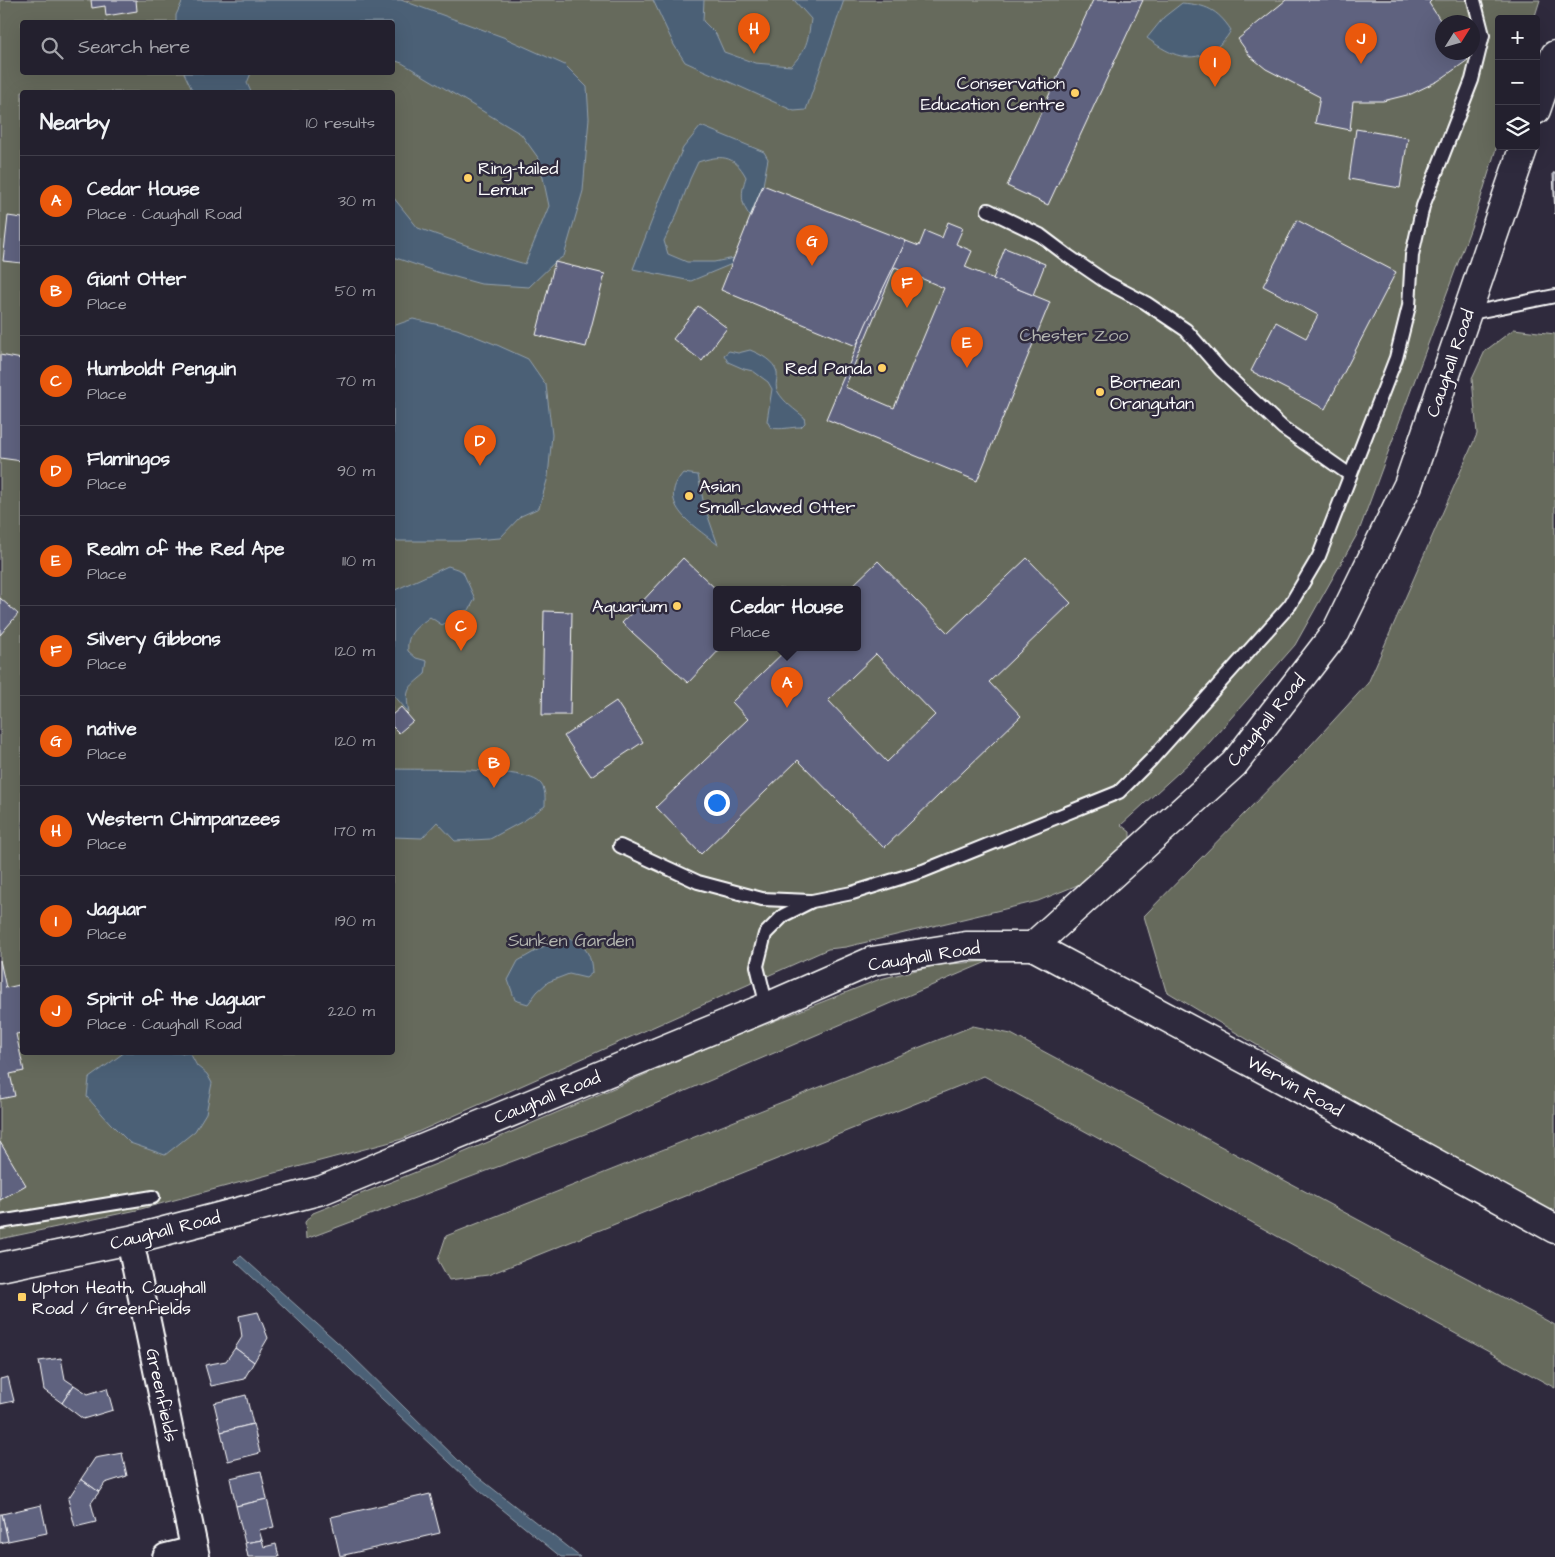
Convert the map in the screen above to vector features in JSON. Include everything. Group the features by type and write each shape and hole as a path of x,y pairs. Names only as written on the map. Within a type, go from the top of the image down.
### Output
{"street":[{"path":"1538,105 1555,55"},
{"name":"Caughall Road","path":"0,1267 130,1240 322,1190 767,1007 872,961 966,946 1033,946 1234,764 1336,632 1408,485 1523,150"},
{"name":"Wervin Road","path":"1033,946 1286,1081 1555,1229"},
{"name":"Greenfields","path":"130,1240 195,1554 166,1557"}],"lane":[{"path":"620,846 698,882 762,899 812,901 852,893 923,871 1119,792 1151,760 1290,605 1319,556 1398,350 1410,306 1412,256 1423,206 1472,80 1483,35 1474,0"},
{"path":"988,210 1040,235 1106,282 1146,303 1186,330 1221,370 1283,428 1350,475"},
{"path":"1466,314 1555,296"},
{"path":"767,1007 757,966 765,934 784,915 812,901"},
{"path":"0,1222 153,1197"}],"green space":[{"name":"Chester Zoo","path":"0,0 1540,0 1535,15 1495,15 1496,150 1476,214 1359,531 1295,645 1202,751 1121,825 1130,832 1130,842 1119,859 1080,884 1038,901 846,947 828,949 402,1139 137,1210 0,1239"},
{"path":"1514,329 1555,334 1555,1217 1314,1079 1166,991 1144,916 1299,758 1368,683 1477,434 1472,379 1485,351"},
{"path":"989,961 585,1134 306,1239 305,1222 313,1213 451,1158 716,1044 880,979 937,965"},
{"path":"973,1026 1011,1034 1555,1325 1555,1388 984,1076 488,1275 449,1280 438,1260 446,1236"}],"water":[{"path":"183,0 401,0 503,37 565,65 587,87 589,118 583,191 564,256 529,287 481,284 395,258 395,199 418,228 525,264 549,206 539,159 521,134 402,63 395,61 395,20 176,20 176,15"},
{"path":"653,0 704,0 703,21 716,34 724,52 755,63 791,66 806,44 811,19 794,0 844,0 806,110 794,111 685,62 674,45"},
{"path":"1182,3 1210,9 1221,17 1231,30 1219,45 1201,55 1184,57 1161,48 1147,38 1164,17"},
{"path":"185,75 250,75 247,83 250,90 192,90"},
{"path":"701,126 764,152 768,159 763,185 750,216 744,207 742,197 746,177 737,164 726,158 713,158 698,162 664,241 668,254 687,262 714,262 734,258 732,264 691,281 633,269 661,197 683,148"},
{"path":"413,319 457,329 528,359 546,385 552,435 548,477 539,508 521,516 500,538 459,541 395,541 395,325"},
{"path":"750,350 773,364 777,372 776,384 780,396 804,417 805,423 801,427 771,428 767,421 772,389 768,382 753,371 728,362 724,355 729,351 738,353"},
{"path":"683,473 698,475 704,505 718,545 689,522 676,505 673,495"},
{"path":"448,566 463,572 475,599 469,610 457,614 442,625 430,617 413,631 409,640 408,651 416,658 427,661 425,674 409,690 407,699 409,713 395,696 395,590"},
{"path":"395,769 471,770 515,774 532,778 543,786 545,806 525,820 490,839 455,841 437,822 422,838 395,837"},
{"path":"568,937 583,947 589,955 592,973 586,978 569,974 548,982 528,1004 515,1000 508,980 518,961 546,945"},
{"path":"121,1055 191,1055 197,1066 207,1074 212,1083 206,1113 195,1131 165,1155 130,1143 110,1123 87,1097 89,1078"},
{"path":"241,1256 345,1349 464,1466 580,1557 561,1557 481,1492 235,1261"}],"building":[{"path":"91,0 136,0 137,11 106,16 105,6 92,8"},
{"name":"Conservation Education Centre","path":"1093,0 1143,0 1048,205 1007,186"},
{"path":"1286,0 1432,0 1429,3 1437,15 1435,15 1435,60 1468,60 1438,81 1411,94 1383,101 1353,101 1350,130 1315,123 1320,97 1266,69 1250,56 1238,39"},
{"path":"1356,129 1408,138 1400,188 1349,179"},
{"path":"1553,173 1555,173 1555,214"},
{"path":"763,185 906,241 856,346 721,290"},
{"path":"8,216 20,218 20,263 3,261"},
{"path":"1297,220 1396,272 1325,409 1251,371 1276,322 1306,338 1318,315 1263,286"},
{"path":"948,222 963,228 956,244 972,251 965,267 1050,302 977,481 826,419 866,324 906,241 919,246 925,231 942,238","holes":["895,267 944,288 894,408 845,387"]},
{"path":"1005,248 1045,264 1033,295 993,279"},
{"path":"555,262 605,274 586,347 536,335"},
{"path":"698,306 727,328 702,361 673,339"},
{"path":"0,355 20,359 20,461 0,458"},
{"name":"Aquarium","path":"683,558 713,586 713,651 718,651 688,683 622,623"},
{"path":"1027,558 1071,603 989,682 1021,716 884,848 798,760 701,854 656,807 748,719 732,702 785,651 861,651 861,586 852,586 878,561 948,633","holes":["876,654 935,715 887,762 828,700"]},
{"path":"0,598 18,614 0,635"},
{"path":"544,611 572,612 570,715 542,715"},
{"path":"616,701 643,742 591,776 564,736"},
{"path":"401,707 413,721 399,733 395,729 395,712"},
{"path":"0,960 6,988 19,985 20,1033 16,1034 24,1071 10,1074 15,1096 0,1099"},
{"path":"0,1142 26,1185 0,1200"},
{"path":"258,1312 268,1338 254,1362 235,1348 242,1337 239,1316"},
{"path":"235,1348 254,1362 244,1379 211,1386 205,1365 226,1361"},
{"path":"61,1358 65,1379 74,1385 62,1403 44,1390 39,1361"},
{"path":"8,1377 14,1401 0,1404 0,1379"},
{"path":"74,1385 88,1394 107,1388 113,1410 83,1419 62,1403"},
{"path":"246,1395 253,1424 221,1432 214,1403"},
{"path":"253,1424 260,1453 228,1461 221,1432"},
{"path":"122,1453 127,1476 105,1483 99,1492 81,1479 95,1458"},
{"path":"261,1471 267,1499 236,1506 230,1478"},
{"path":"81,1479 99,1492 91,1503 96,1522 75,1527 68,1499"},
{"path":"430,1494 440,1533 340,1556 331,1517"},
{"path":"267,1499 274,1527 259,1530 262,1540 245,1543 236,1506"},
{"path":"41,1505 47,1533 8,1541 2,1514"},
{"path":"0,1514 2,1514 8,1541 0,1543"},
{"path":"262,1540 264,1547 276,1544 279,1557 248,1557 245,1543"}],"place":[{"name":"Western Chimpanzees","path":"754,54"},
{"name":"Spirit of the Jaguar","path":"1361,64"},
{"name":"Jaguar","path":"1215,87"},
{"name":"Conservation Education Centre","path":"1075,93"},
{"name":"Ring-tailed Lemur","path":"468,178"},
{"name":"native","path":"812,266"},
{"name":"Silvery Gibbons","path":"907,308"},
{"name":"Red Panda","path":"882,368"},
{"name":"Realm of the Red Ape","path":"967,368"},
{"name":"Bornean Orangutan","path":"1100,392"},
{"name":"Flamingos","path":"480,466"},
{"name":"Asian Small-clawed Otter","path":"689,496"},
{"name":"Aquarium","path":"677,606"},
{"name":"Humboldt Penguin","path":"461,651"},
{"name":"Cedar House","path":"787,708"},
{"name":"Giant Otter","path":"494,788"},
{"name":"Upton Heath, Caughall Road / Greenfields","path":"22,1297"}],"park label":[{"name":"Sunken Garden","path":"571,940"}]}
